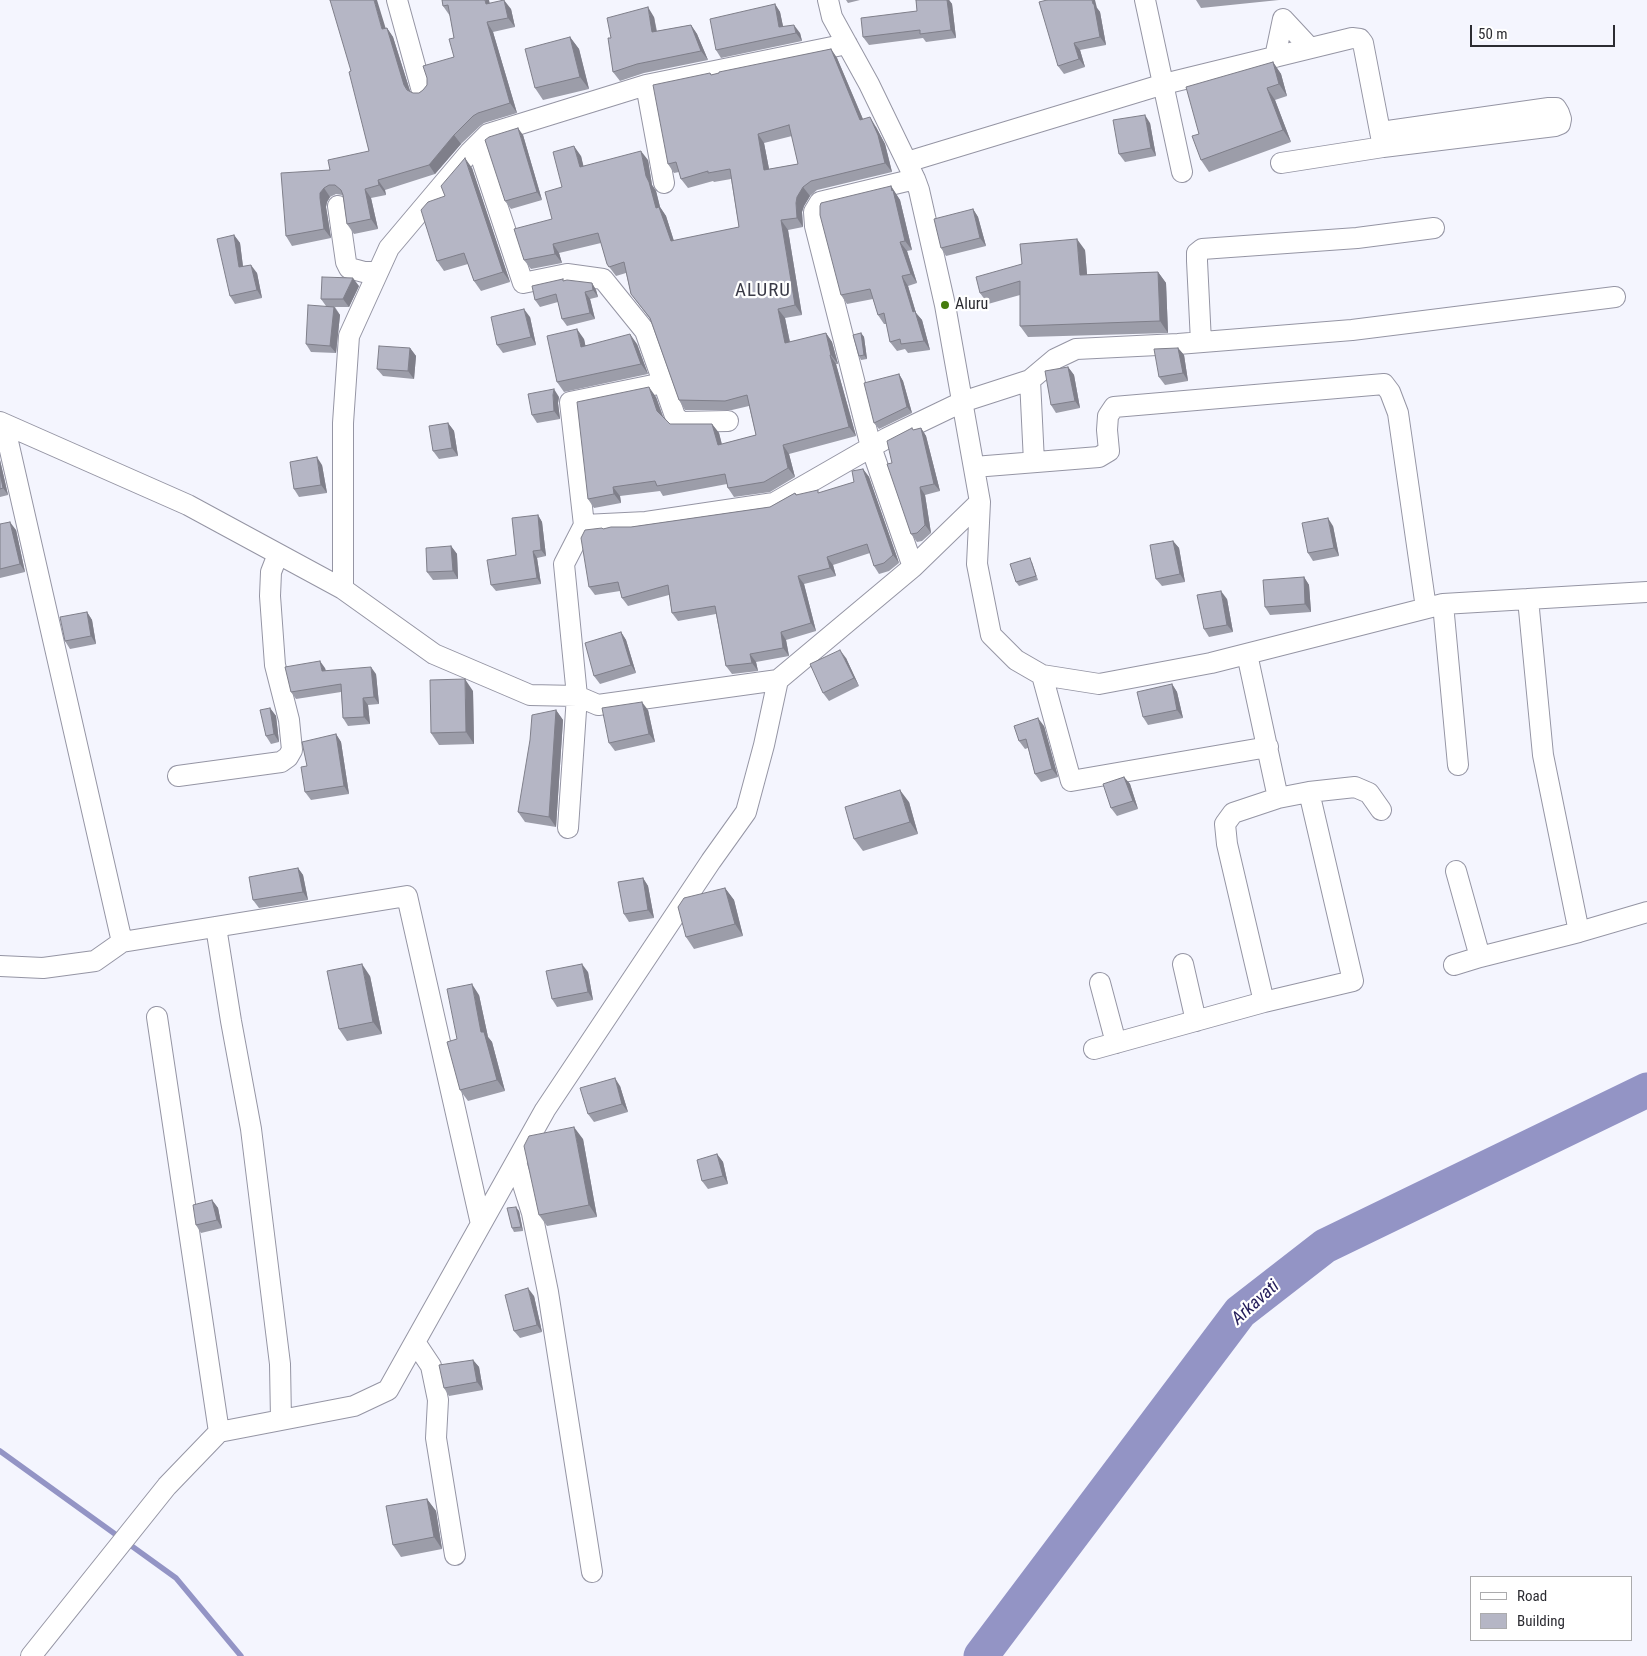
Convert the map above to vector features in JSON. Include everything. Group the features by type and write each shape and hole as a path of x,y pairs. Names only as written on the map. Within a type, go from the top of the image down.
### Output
{"street":[{"path":"396,0 422,92"},
{"path":"828,0 832,17 869,84 911,170 945,305 974,467 980,502 977,564 991,635 1016,660 1042,675 1099,684 1211,663 1434,606 1647,592"},
{"path":"1145,0 1182,172"},
{"path":"1275,57 1283,18 1310,48"},
{"path":"913,567 871,447 815,226 814,212 820,202 1164,84 1344,39 1360,38 1365,48 1382,140"},
{"path":"343,589 343,423 349,336 388,248 477,145 488,134 646,86 847,44"},
{"path":"646,86 664,184"},
{"path":"1281,163 1382,140 1549,108 1556,108 1561,119 1560,124 1554,126 1382,140"},
{"path":"477,145 523,283 567,274 603,279 645,331 676,416 681,422 728,420"},
{"path":"338,206 346,262 349,268 364,272 378,272"},
{"path":"1201,342 1197,253 1202,249 1357,238 1434,228"},
{"path":"584,525 646,522 774,502 871,447 962,402 1030,380 1056,359 1076,348 1201,342 1352,330 1615,297"},
{"path":"1030,380 1034,462"},
{"path":"568,828 577,696 564,564 584,525 570,402 663,383"},
{"path":"974,467 1099,457 1108,451 1106,430 1108,416 1114,407 1384,384 1390,392 1398,413 1434,606 1458,765"},
{"path":"2,423 188,506 278,554 343,589 434,654 530,695 577,696 598,705 778,680 913,567 980,502"},
{"path":"2,423 122,942"},
{"path":"178,776 282,762 292,750 289,720 275,666 271,572 278,554"},
{"path":"1528,599 1543,755 1579,932"},
{"path":"1247,654 1278,798"},
{"path":"1042,675 1071,781 1268,746"},
{"path":"31,1656 167,1486 219,1432 354,1406 388,1390 551,1102 711,861 746,812 764,745 778,680"},
{"path":"1264,1002 1227,844 1225,824 1233,812 1278,798 1309,792 1355,787 1369,793 1381,810"},
{"path":"1094,1049 1264,1002 1353,981 1309,792"},
{"path":"1456,871 1480,957"},
{"path":"0,966 43,968 95,961 122,942 407,896 481,1224"},
{"path":"1454,965 1647,912"},
{"path":"216,927 250,1129 280,1364 281,1420"},
{"path":"1183,964 1196,1021"},
{"path":"1100,983 1116,1043"},
{"path":"156,1016 219,1432"},
{"path":"516,1162 532,1213 548,1292 592,1572"},
{"path":"415,1342 431,1366 438,1400 436,1438 455,1555"}],"building":[{"path":"330,0 374,0 382,29 387,28 404,85 407,90 419,93 427,85 423,66 454,57 449,39 454,38 448,5 443,6 442,0 485,0 486,4 504,0 508,18 487,22 510,103 473,116 429,165 378,180 379,185 365,189 371,219 347,224 341,190 335,185 329,185 320,193 324,229 286,236 281,173 330,170 328,160 369,151 349,72 351,71"},
{"path":"916,0 947,0 951,30 920,34 920,30 863,37 861,18 917,11"},
{"path":"1047,0 1092,0 1100,37 1074,43 1079,59 1058,66 1039,2"},
{"path":"775,4 779,27 794,25 796,33 716,50 710,19"},
{"path":"648,7 652,32 691,25 701,51 637,64 613,72 608,38 611,38 607,18"},
{"path":"570,37 580,77 535,88 525,49"},
{"path":"831,49 860,120 870,117 878,135 885,163 811,181 803,187 797,197 797,218 781,220 795,305 778,309 785,343 826,333 849,427 783,445 788,468 764,482 728,488 725,474 657,486 655,481 613,487 614,494 588,499 577,402 649,387 657,411 670,424 712,424 718,445 756,435 747,395 725,401 679,400 650,318 631,294 624,262 609,267 598,233 553,244 555,254 524,260 514,229 552,219 545,192 562,187 553,152 574,146 580,167 641,151 646,176 656,208 659,207 671,241 739,227 730,169 708,173 708,171 681,179 676,162 668,164 653,85","holes":["789,125 798,164 764,170 758,134"]},
{"path":"1273,62 1279,84 1267,88 1283,130 1201,160 1192,136 1199,134 1186,87"},
{"path":"1145,115 1151,148 1119,154 1113,120"},
{"path":"518,128 537,192 505,201 485,140"},
{"path":"465,158 503,272 474,281 464,253 437,261 421,210 428,202 445,196 441,186"},
{"path":"891,186 905,241 900,242 911,274 902,276 924,341 901,344 900,339 890,342 884,313 878,315 870,289 841,295 820,215 821,203"},
{"path":"973,209 980,238 941,248 934,219"},
{"path":"234,235 239,267 251,265 257,290 230,296 217,239"},
{"path":"1077,239 1080,275 1158,272 1160,321 1020,326 1020,281 980,293 976,277 1022,264 1020,244"},
{"path":"322,277 353,278 343,299 321,299"},
{"path":"563,279 563,281 592,283 593,290 585,292 590,313 562,319 556,294 535,300 532,286"},
{"path":"308,305 334,307 330,346 306,344"},
{"path":"524,309 531,337 497,345 491,317"},
{"path":"577,329 581,347 630,334 641,364 557,382 547,336"},
{"path":"861,333 864,355 859,356 853,335"},
{"path":"379,346 410,348 408,371 377,369"},
{"path":"1178,348 1183,373 1159,377 1154,349"},
{"path":"1068,367 1075,401 1051,405 1045,371"},
{"path":"899,374 907,407 874,423 864,383"},
{"path":"554,389 554,411 532,415 528,394"},
{"path":"448,423 452,448 433,451 429,426"},
{"path":"912,428 913,430 921,428 934,484 920,487 925,525 917,533 911,534 887,464 892,463 887,441"},
{"path":"317,457 321,485 294,489 290,462"},
{"path":"863,469 893,555 884,563 874,566 867,544 827,557 830,568 798,576 811,623 781,632 783,648 750,654 752,663 726,666 715,606 672,613 668,585 622,598 618,582 589,587 581,538 585,530 631,527 770,507 795,493 796,495 818,490 818,493 854,482 852,471"},
{"path":"0,473 3,488 0,489"},
{"path":"538,515 541,550 533,551 537,578 491,585 487,560 516,555 512,518"},
{"path":"1328,518 1334,548 1308,553 1302,523"},
{"path":"10,522 20,564 0,569 0,524"},
{"path":"1173,541 1180,574 1156,579 1150,545"},
{"path":"451,546 453,571 427,572 426,548"},
{"path":"1030,558 1036,576 1016,582 1010,564"},
{"path":"1304,577 1305,604 1265,607 1263,580"},
{"path":"1221,591 1227,625 1204,629 1197,595"},
{"path":"87,612 91,636 65,641 60,617"},
{"path":"621,632 631,665 594,676 585,643"},
{"path":"840,650 854,678 823,693 810,664"},
{"path":"320,661 322,671 371,667 374,697 363,698 364,717 343,718 341,684 291,692 285,667"},
{"path":"465,679 466,732 431,733 430,680"},
{"path":"1172,684 1177,710 1143,717 1137,692"},
{"path":"642,702 649,734 609,743 602,708"},
{"path":"270,708 274,734 266,736 260,710"},
{"path":"556,710 549,817 518,812 530,740 532,715"},
{"path":"1038,718 1052,769 1035,774 1026,739 1019,741 1014,726"},
{"path":"336,734 344,786 305,792 301,767 307,766 302,742"},
{"path":"1124,777 1133,801 1111,808 1103,784"},
{"path":"900,790 910,822 854,839 845,807"},
{"path":"298,868 303,892 253,900 249,877"},
{"path":"643,878 648,910 624,914 618,882"},
{"path":"725,888 735,924 686,937 678,907 684,898"},
{"path":"362,964 373,1022 339,1029 327,971"},
{"path":"582,964 588,992 552,999 546,971"},
{"path":"472,984 481,1032 484,1032 497,1080 460,1090 447,1042 457,1039 447,989"},
{"path":"615,1078 622,1104 588,1114 580,1088"},
{"path":"574,1127 589,1205 539,1215 524,1146 529,1136"},
{"path":"717,1154 723,1176 702,1181 697,1160"},
{"path":"212,1200 217,1220 196,1225 193,1205"},
{"path":"516,1207 521,1227 512,1228 507,1208"},
{"path":"528,1288 537,1325 514,1331 505,1295"},
{"path":"473,1360 477,1382 444,1388 439,1365"},
{"path":"427,1499 434,1537 393,1545 386,1506"}],"waterway":[{"name":"Arkavati","path":"981,1656 1240,1312 1325,1246 1647,1090"},
{"path":"0,1451 176,1578 241,1656"}],"place":[{"name":"Aluru","path":"945,305"}],"district":[{"name":"ALURU","path":"763,291"}]}
